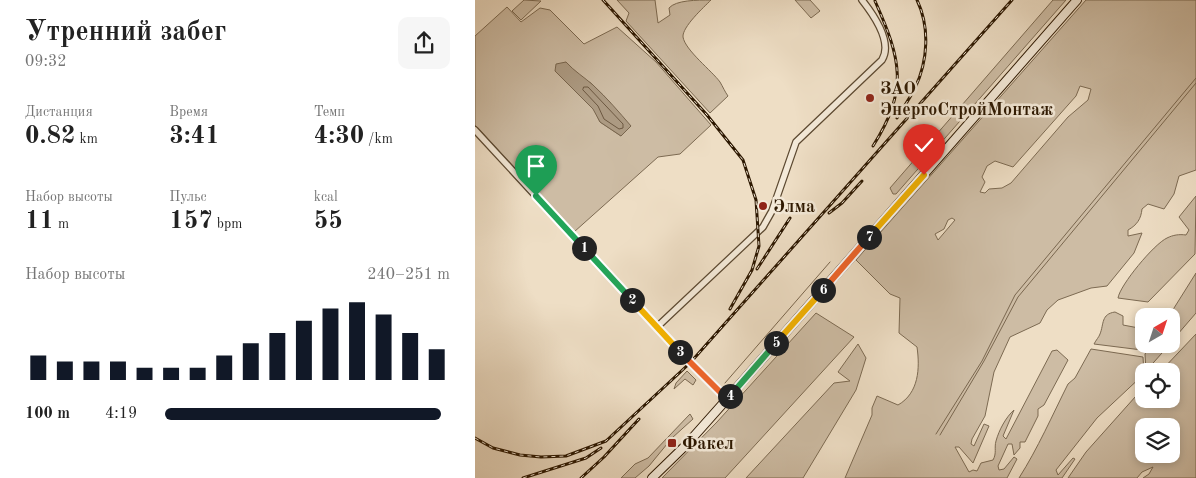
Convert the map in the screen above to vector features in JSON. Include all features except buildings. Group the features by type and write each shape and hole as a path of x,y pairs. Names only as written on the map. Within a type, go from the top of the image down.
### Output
{"main road":[{"path":"652,478 680,451 727,399 1077,0"}],"street":[{"path":"657,326 763,227 772,211 796,142 885,55 885,42 872,13 862,0"},
{"path":"475,130 690,363 727,399"}],"shaded area":[{"path":"524,0 541,1 521,20 512,11"},
{"path":"617,0 655,0 658,23 670,15 669,8 672,5 687,1 711,0 686,28 683,37 688,48 716,77 728,96 710,113 626,21 629,13"},
{"path":"795,0 810,0 820,11 811,18"},
{"path":"1053,0 1066,0 896,194 893,194 890,188"},
{"path":"1086,0 1196,0 1196,170 1179,176 1174,194 1164,209 1148,204 1142,209 1138,221 1128,230 1128,236 1142,233 1134,253 1107,286 1091,288 1058,300 1047,310 1040,323 1010,337 994,372 985,416 972,439 971,444 974,446 984,424 989,426 973,463 959,447 955,447 969,472 977,471 981,463 993,460 996,441 1003,424 1014,410 1003,436 1006,439 1052,351 1057,350 1068,360 1044,405 1038,409 1038,416 1025,442 1020,442 1020,448 1014,455 1012,444 1008,444 998,466 999,470 1004,469 1014,457 1017,459 1007,478 845,478 872,415 872,408 877,396 898,405 910,394 917,379 918,371 917,347 899,333 900,298 890,294 856,260","holes":["1080,86 1091,89 1088,100 1068,117 1011,183 1002,188 989,189 985,193 980,192 985,182 982,177 987,166 995,161 1013,167 1076,96","952,218 955,220 938,240 935,234 944,229 948,220"]},
{"path":"507,7 521,22 540,8 550,10 584,44 617,27 656,62 711,125 680,154 658,157 574,232 475,125 475,36","holes":["566,62 581,78 591,83 610,102 621,136 600,122 594,109 555,71"]},
{"path":"1196,196 1195,254 1148,302 1118,298 1131,275 1154,248 1169,237 1186,235 1189,230 1179,217"},
{"path":"1196,273 1196,313 1180,332 1180,308 1174,308"},
{"path":"1115,312 1123,316 1123,325 1135,327 1135,349 1094,344 1100,335 1105,317"},
{"path":"816,313 854,337 725,478 662,478 717,422"},
{"path":"1196,334 1196,478 1143,478 1149,474 1153,467 1142,472 1137,478 1068,478 1086,452 1135,397 1135,408 1180,408 1180,363 1169,363"},
{"path":"858,344 866,358 856,390 803,478 746,478 834,383 850,381 838,372"},
{"path":"1091,349 1143,357 1143,363 1135,363 1135,382 1097,418 1056,470 1058,475 1073,458 1075,459 1062,478 1019,478 1039,444 1068,384 1075,378"},
{"path":"1162,353 1153,363 1146,363 1145,354"},
{"path":"687,371 696,380 693,385 685,379 674,389 676,383"},
{"path":"690,414 693,419 672,438 649,466 635,478 621,478 635,464 648,458"}],"water":[{"path":"566,62 590,82 631,126 621,136 600,122 593,109 555,71 556,64"}],"waterway":[{"path":"936,434 982,361 1015,295 1196,78"},
{"path":"940,435 984,361 1018,297 1196,83"},
{"path":"725,383 830,262"}],"railway":[{"path":"603,0 707,115 743,160 756,200 759,246 752,270 730,309"},
{"path":"897,118 915,88 923,67 926,33 917,0"},
{"path":"475,438 493,448 520,455 541,457 566,456 606,441 690,363 1012,0"},
{"path":"873,146 892,107 897,74 891,40 875,1"},
{"path":"829,213 842,203 862,181"},
{"path":"757,269 790,218"},
{"path":"581,478 604,457 639,419"},
{"path":"523,478 586,458 601,448"}],"place":[{"name":"ЗАО ЭнергоСтройМонтаж","path":"870,98"},
{"name":"Элма","path":"763,206"},
{"name":"Факел","path":"672,443"}],"route":[{"path":"536,196 690,363 727,399 924,175"}]}
